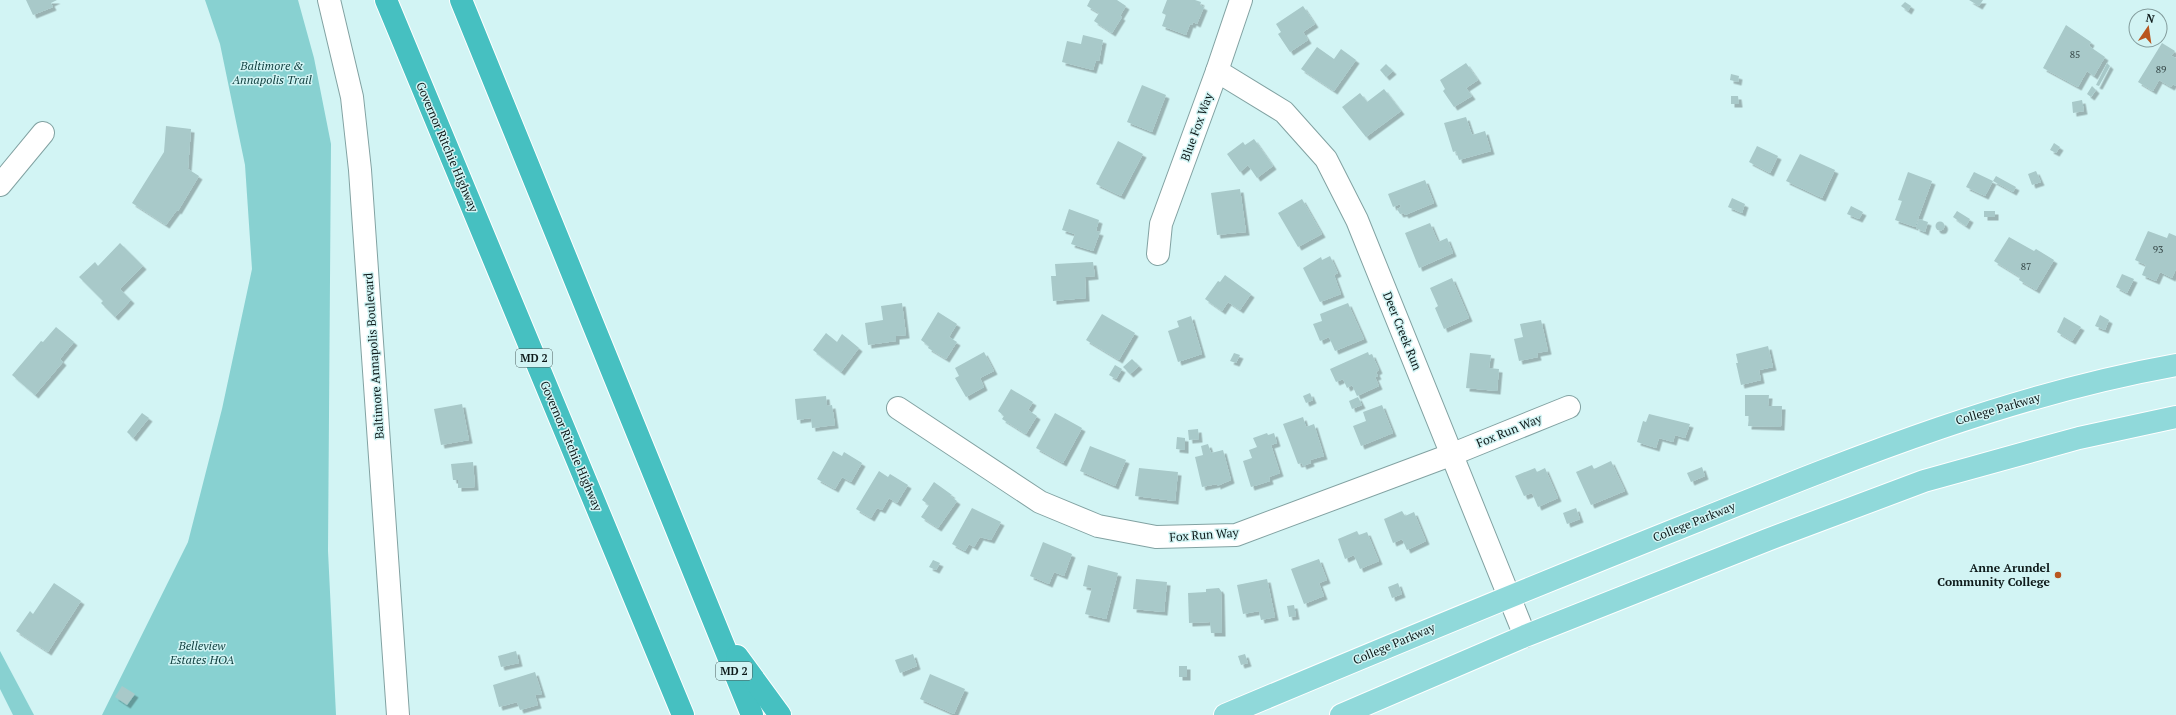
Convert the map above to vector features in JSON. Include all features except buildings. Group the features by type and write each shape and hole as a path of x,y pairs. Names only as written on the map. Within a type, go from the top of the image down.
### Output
{"highway":[{"name":"Governor Ritchie Highway","path":"386,0 683,715"},
{"name":"MD 2","path":"461,0 752,715"},
{"path":"716,627 780,715"}],"main road":[{"name":"College Parkway","path":"1225,715 1508,596 1858,456 1957,421 2031,399 2176,365"},
{"path":"1341,715 1525,636 1767,540 1924,481 2079,438 2176,418"},
{"path":"2079,438 2176,434"}],"street":[{"name":"Baltimore Annapolis Boulevard","path":"329,0 352,97 360,170 398,715"},
{"name":"Blue Fox Way","path":"1158,254 1160,224 1217,71 1241,0"},
{"name":"Deer Creek Run","path":"1217,71 1284,112 1326,159 1357,220 1453,454 1525,636"},
{"path":"1,180 43,133"},
{"name":"Fox Run Way","path":"898,408 1040,502 1098,526 1156,537 1236,535 1453,454 1569,407"}],"green space":[{"name":"Baltimore & Annapolis Trail","path":"205,0 298,0 314,58 331,144 328,551 336,715 102,715 188,542 222,409 252,269 245,165 220,44"},
{"path":"0,651 34,715 13,715 0,689"}],"place":[{"name":"Anne Arundel Community College","path":"2058,575"}],"park label":[{"name":"Belleview Estates HOA","path":"202,653"}]}
